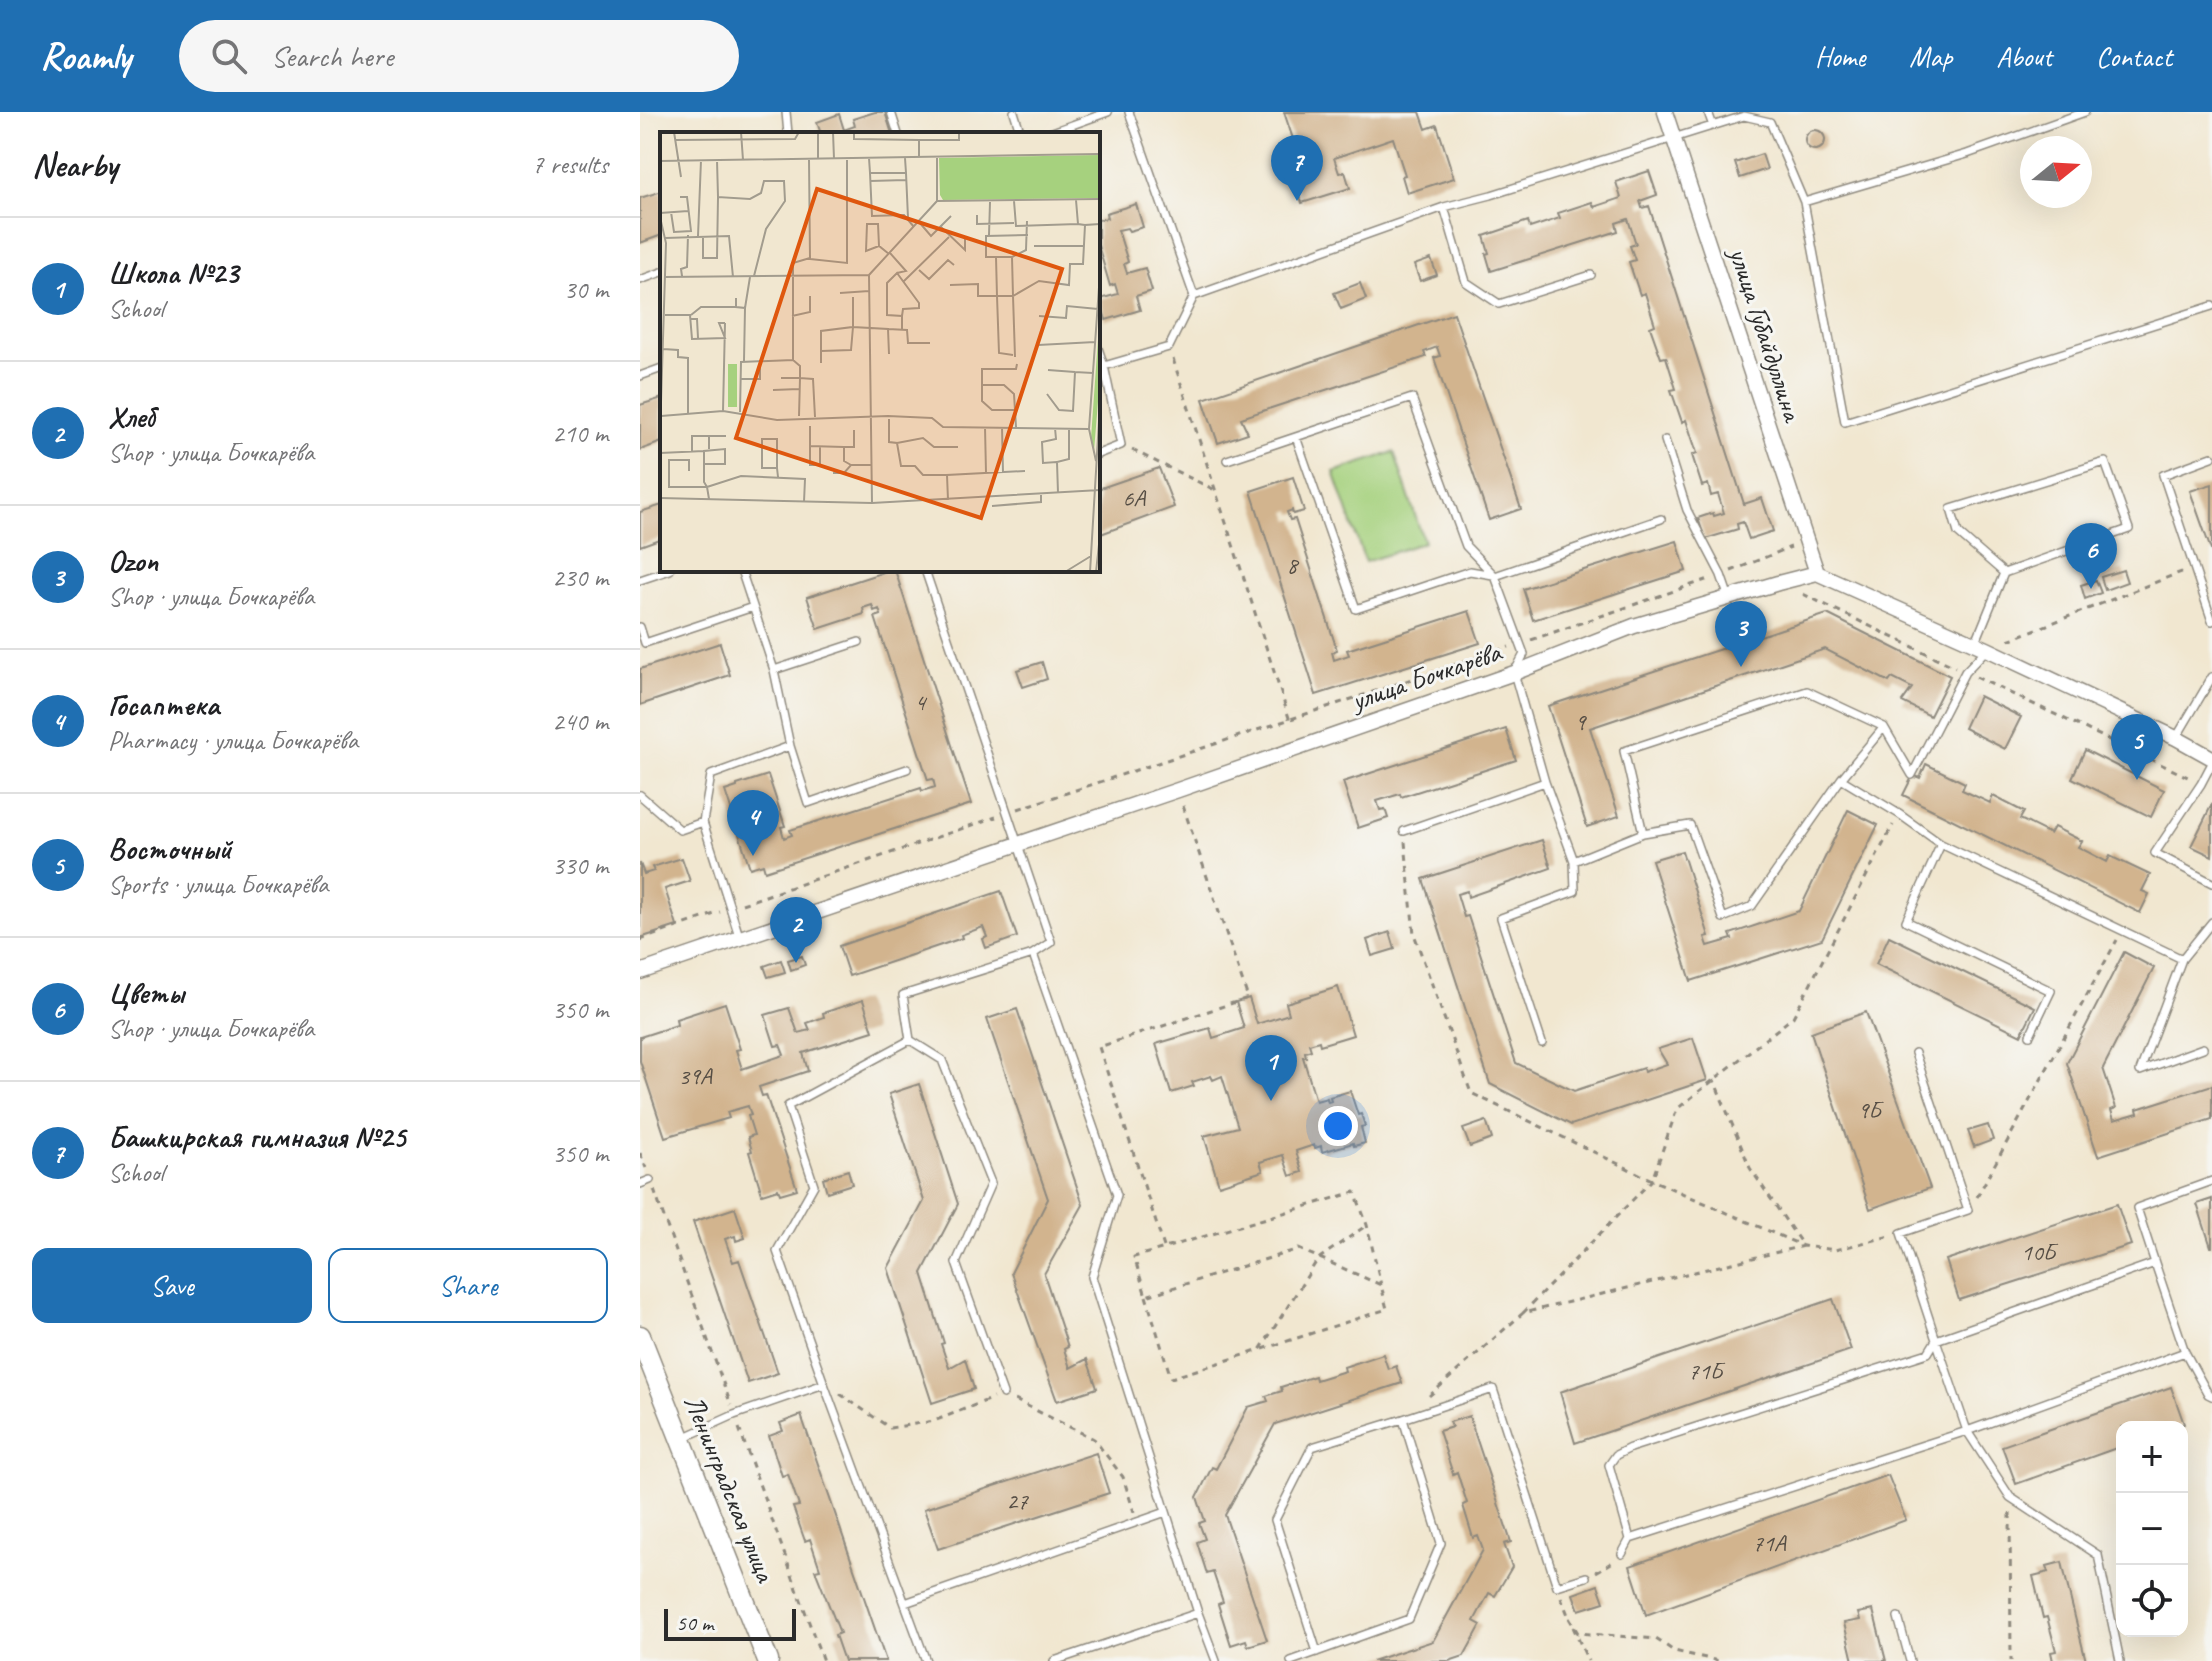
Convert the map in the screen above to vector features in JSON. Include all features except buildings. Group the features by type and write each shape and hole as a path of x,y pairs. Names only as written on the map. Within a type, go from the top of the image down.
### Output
{"street":[{"name":"улица Губайдуллина","path":"1665,112 1817,573"},
{"name":"улица Бочкарёва","path":"640,972 1178,790 1514,673 1634,626 1817,573"},
{"path":"1817,573 2176,738 2212,760"},
{"name":"Ленинградская улица","path":"640,1336 768,1661"}],"lane":[{"path":"786,112 788,132"},
{"path":"891,112 897,132"},
{"path":"1014,112 1020,132"},
{"path":"1053,132 1108,112"},
{"path":"1129,112 1194,296"},
{"path":"1708,112 1713,126"},
{"path":"1804,202 1967,154 2085,112"},
{"path":"1100,453 1121,445 1101,366 1169,347 1194,296 1444,207 1744,116 1770,122 1804,202 1845,422 2212,306"},
{"path":"1444,207 1466,282 1499,304 1591,275"},
{"path":"640,280 660,273"},
{"path":"640,376 660,369"},
{"path":"1227,460 1412,398 1466,546 1495,576 1521,643 1524,654 1514,673 1545,782 1574,861 1575,891 1501,918 1542,1043"},
{"path":"1296,437 1356,609 1470,571 1495,576 1661,519"},
{"path":"1665,440 1687,510 1721,575 1729,598"},
{"path":"2212,457 2163,475 2212,621"},
{"path":"2105,462 2129,529 2004,573 1958,533 1951,509 2105,462"},
{"path":"640,580 664,572"},
{"path":"742,572 774,670 790,746 808,803 907,769"},
{"path":"926,572 1051,942 1033,954 903,995 910,1040 942,1060 991,1183 956,1263 1003,1394"},
{"path":"1643,833 1624,751 1807,691 1884,727 1912,775 1981,646 2004,573"},
{"path":"640,627 645,643 753,607"},
{"path":"774,670 859,642"},
{"path":"2176,738 2212,677"},
{"path":"2203,693 2212,689"},
{"path":"1574,861 1643,833 1690,825 1723,918 1752,906 1841,779 1884,727"},
{"path":"740,939 703,822 711,775 790,746"},
{"path":"2212,760 2201,784 2155,853 2212,883"},
{"path":"1841,779 1941,844 2182,959"},
{"path":"1404,831 1545,782"},
{"path":"640,795 680,830 703,822"},
{"path":"1941,844 1906,921 2051,991 2030,1035"},
{"path":"2203,1048 2140,1071 2182,959 2212,922"},
{"path":"1033,954 1117,1195 1092,1277 1216,1661"},
{"path":"910,1040 788,1106 814,1185 777,1251 926,1661"},
{"path":"1915,1053 1968,1210 1901,1233 1936,1340 1967,1431 2010,1497 2098,1555 2120,1661"},
{"path":"640,1184 650,1180"},
{"path":"2212,1181 2137,1208 2185,1352 2212,1396"},
{"path":"1622,1554 1630,1539 1609,1465 1616,1455 1928,1353 1936,1340 2155,1263"},
{"path":"1630,1539 1967,1431 2185,1352"},
{"path":"681,1439 734,1415 824,1384"},
{"path":"1317,1652 1275,1520 1312,1447 1493,1389 1557,1586 1586,1577"},
{"path":"1291,1661 1409,1619 1441,1543 1403,1419"},
{"path":"905,1603 1166,1512"},
{"path":"1054,1661 1198,1613"},
{"path":"1898,1617 1910,1661"}],"path":[{"path":"1169,347 1290,721"},
{"path":"1121,445 1215,490"},
{"path":"640,940 1763,559"},
{"path":"1981,646 2194,567"},
{"path":"1820,602 2201,784"},
{"path":"1164,1247 1099,1047 1248,998 1178,790"},
{"path":"1403,1419 1523,1313 1652,1180 1677,1109 1793,1017 1899,814"},
{"path":"1404,831 1414,934 1471,1093 1652,1180 1803,1246 1835,1250 1901,1233"},
{"path":"1968,1210 1987,1181 2123,930"},
{"path":"1714,1080 1750,1168 1803,1246"},
{"path":"1355,1192 1367,1225 1387,1309 1171,1378 1134,1257 1355,1192"},
{"path":"1263,1349 1318,1259 1367,1225"},
{"path":"1523,1313 1803,1246"},
{"path":"1146,1296 1299,1249 1381,1285"},
{"path":"824,1384 890,1428 934,1421 1003,1394 1094,1439 1123,1477 1137,1523"},
{"path":"2010,1497 2011,1661"},
{"path":"1586,1577 1611,1564 1622,1554"},
{"path":"1557,1586 1588,1661"},
{"path":"1569,1618 1578,1633 1656,1639 1674,1651 1719,1661"}],"green space":[{"path":"1394,452 1424,542 1365,562 1334,472"}],"place":[{"name":"Башкирская гимназия №25","path":"1297,201"},
{"name":"Цветы","path":"2091,589"},
{"name":"Ozon","path":"1741,667"},
{"name":"Восточный","path":"2137,780"},
{"name":"Госаптека","path":"753,856"},
{"name":"Хлеб","path":"796,963"},
{"name":"Школа №23","path":"1271,1101"}]}
